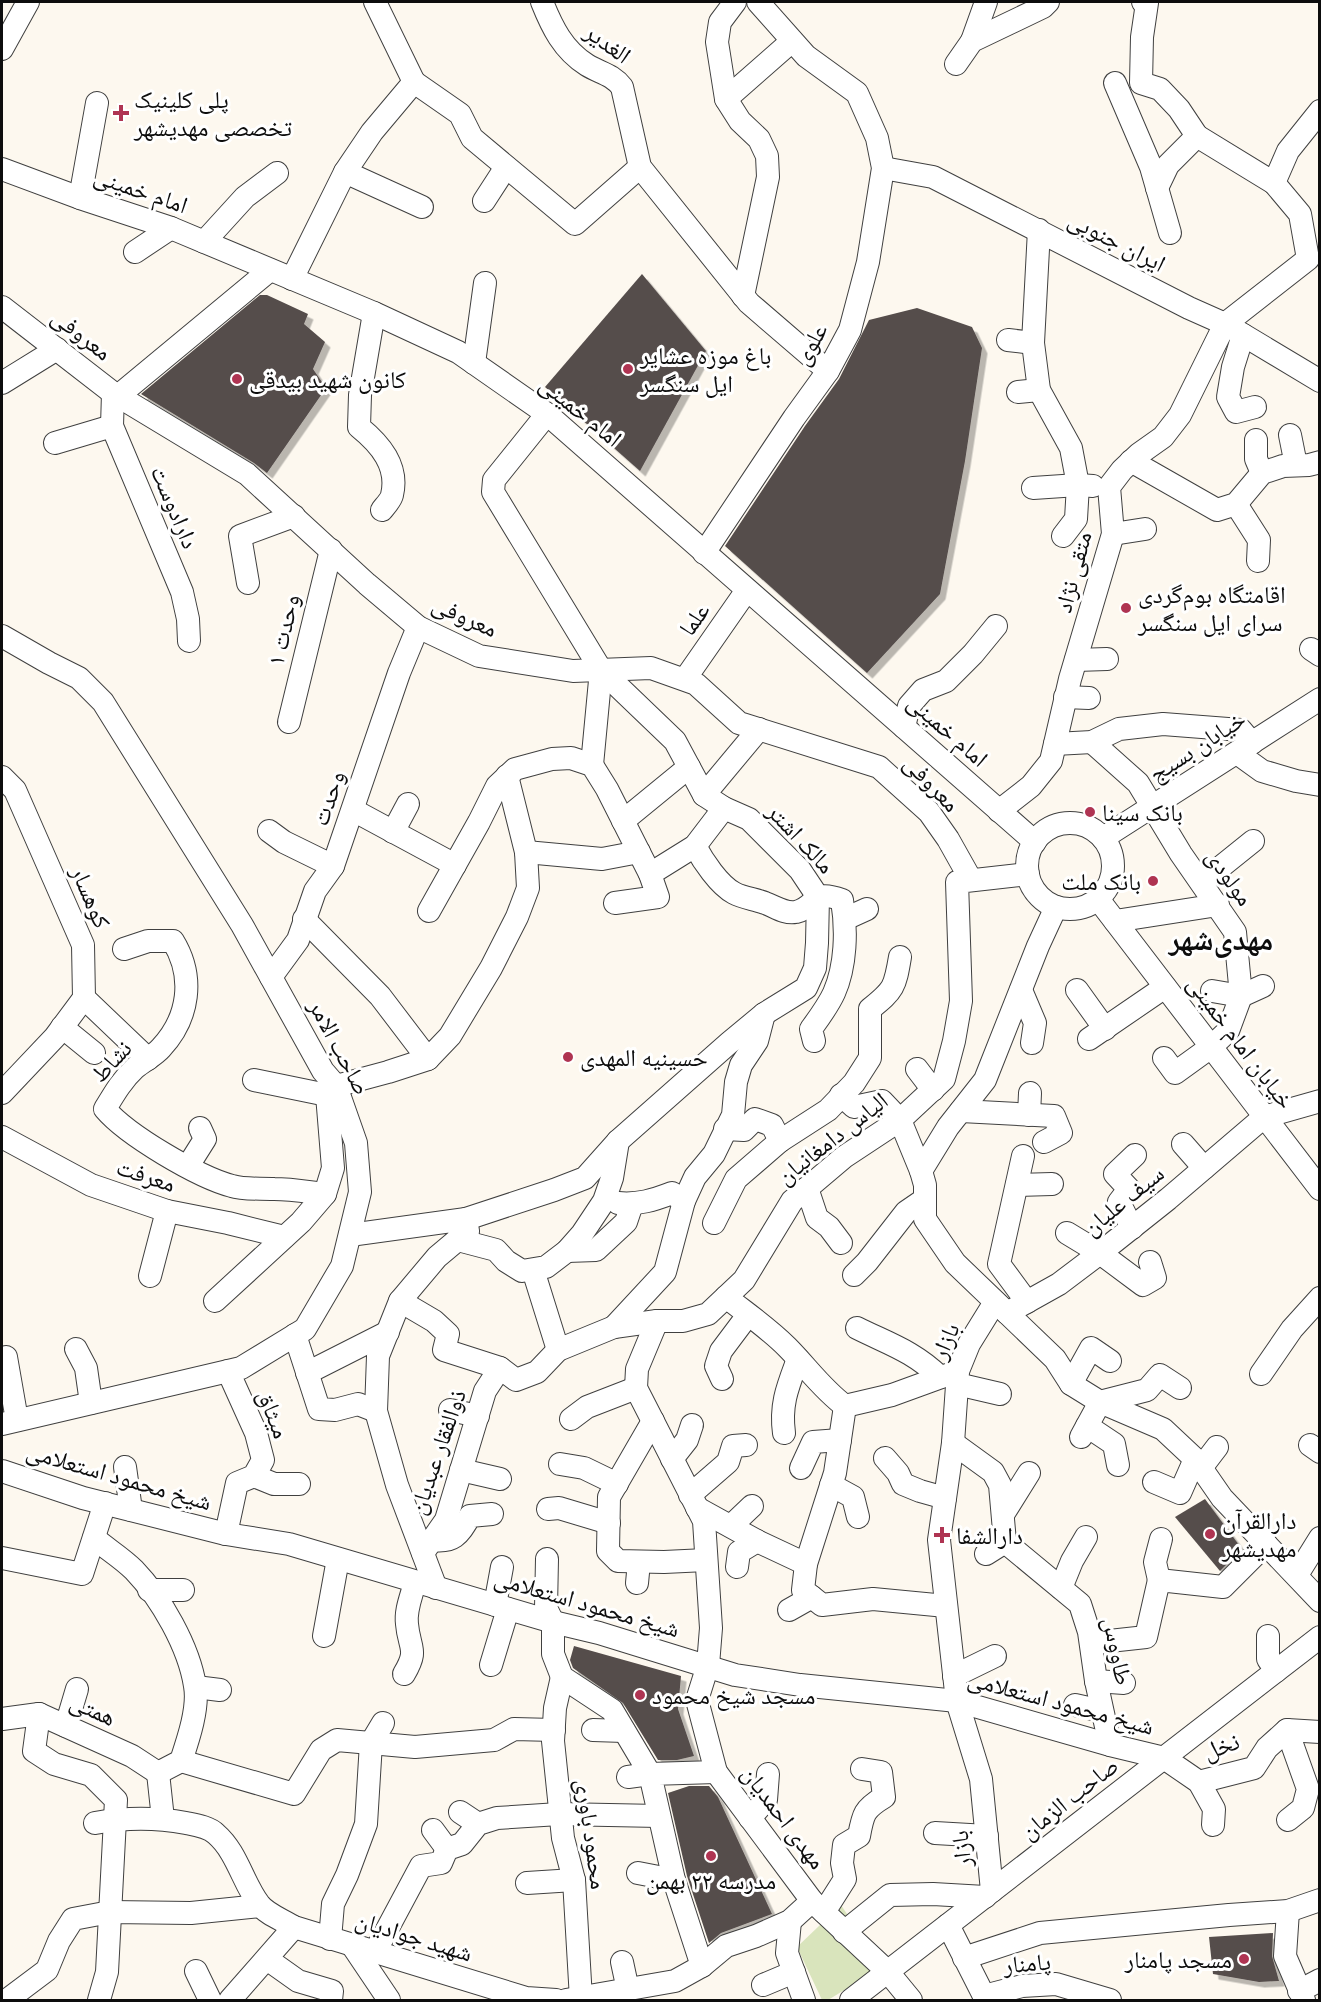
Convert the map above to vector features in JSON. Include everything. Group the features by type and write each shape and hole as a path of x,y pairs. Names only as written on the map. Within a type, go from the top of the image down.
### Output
{"street":[{"path":"2,49 8,23 28,2"},
{"path":"375,2 414,82 460,114 472,138 575,224 640,167 749,303 828,371"},
{"name":"الغدیر","path":"542,2 563,45 586,65 615,78 622,87 640,167"},
{"path":"735,2 720,22 717,42 726,99 740,121 759,139 767,156 768,177 743,296"},
{"path":"758,2 806,56 857,93 877,138 883,168"},
{"path":"956,64 972,41 986,2"},
{"path":"972,41 1043,8 1048,2"},
{"path":"1033,488 1078,485 1109,487 1131,461 1163,436 1180,415 1234,330 1314,255 1300,214 1274,183 1197,136 1179,109 1160,89 1141,83 1142,37 1148,3 1143,2"},
{"path":"726,99 792,41"},
{"path":"292,279 345,172 372,132 414,82"},
{"path":"1115,83 1151,167 1170,233"},
{"path":"80,198 97,103"},
{"path":"1274,183 1287,151 1320,111"},
{"path":"1157,188 1168,165 1197,136"},
{"path":"484,201 506,167"},
{"name":"ایران جنوبی","path":"883,168 933,177 1234,330 1320,381"},
{"name":"علوی","path":"704,553 794,417 828,371 850,330 868,262 883,168"},
{"name":"امام خمینی","path":"2,169 171,228 374,313 458,352 547,414 1035,842"},
{"path":"345,172 422,207"},
{"path":"204,242 245,197 277,173"},
{"path":"135,252 171,228"},
{"path":"1039,230 1029,391 1071,448 1078,485 1076,519 1064,536"},
{"path":"116,395 270,270"},
{"path":"474,363 484,283"},
{"name":"معروفی","path":"2,307 116,395 247,474 418,627 479,656 573,671 651,668 696,684 739,723 879,767 929,812 948,839 964,881"},
{"path":"374,313 360,396 359,427 388,456 393,478 392,497 382,510"},
{"path":"1234,330 1233,367 1228,397 1236,412 1255,407"},
{"path":"1008,340 1033,343"},
{"path":"2,384 57,349"},
{"name":"دارادوست","path":"116,395 112,426 182,592 188,619 189,641"},
{"name":"مالک اشتر","path":"547,414 494,480 494,492 601,670 675,741 704,795 724,808 749,819 767,823 818,897 815,968 810,980"},
{"path":"55,444 112,426"},
{"path":"1290,435 1296,465"},
{"path":"1256,440 1256,459 1262,472"},
{"path":"1131,461 1217,510 1236,504 1262,472 1283,466 1320,462"},
{"name":"متقی نژاد","path":"999,811 1031,786 1051,761 1065,698 1113,534 1109,487"},
{"path":"1236,504 1259,540 1258,561"},
{"path":"248,583 240,536 294,516"},
{"path":"1113,534 1145,529"},
{"name":"وحدت ۱","path":"290,722 331,550"},
{"name":"علما","path":"685,679 747,590"},
{"path":"904,728 909,706 923,690 946,681 973,654 996,626"},
{"name":"وحدت","path":"271,978 298,940 315,891 333,866 399,673 418,627"},
{"name":"صاحب الامر","path":"2,636 79,678 103,702 242,925 323,1071 356,1143 360,1192 342,1266 305,1329 241,1368 9,1422"},
{"path":"1076,660 1107,659"},
{"path":"601,670 592,765 639,852 658,897 615,903"},
{"path":"1065,698 1089,698"},
{"name":"خیابان بسیج","path":"1103,838 1320,699"},
{"path":"1054,744 1092,742 1119,729 1163,724 1241,730 1245,748 1262,771 1320,785"},
{"path":"704,795 759,729"},
{"name":"مولودی","path":"1092,742 1138,783 1181,854 1235,932 1241,996 1228,1031 1211,1047 1175,1073 1164,1058"},
{"path":"429,911 497,786 507,776 515,769 552,759 571,758 592,765"},
{"path":"623,821 689,766"},
{"path":"254,1080 331,1090 428,1059 450,1036 491,968 517,917 528,888 526,852 507,776"},
{"name":"کوهسار","path":"2,777 15,790 83,945 84,998"},
{"path":"393,832 408,804"},
{"path":"650,874 695,846 724,808"},
{"path":"352,810 455,865"},
{"path":"1073,823 1085,826 1103,838 1109,848 1113,870 1106,891 1098,899 1078,909 1067,909 1056,907 1038,895 1028,874 1029,852 1035,842 1052,828 1073,823"},
{"path":"269,831 309,856 333,866"},
{"path":"1202,882 1253,841"},
{"path":"695,846 707,867 733,893 763,902 786,913 799,911 818,897 831,896 842,900 845,942 835,992 811,1029 814,1041"},
{"path":"526,852 602,859 639,852"},
{"path":"964,881 1028,874"},
{"name":"الیاس دامغانیان","path":"400,1301 434,1321 448,1334 444,1350 500,1368 516,1380 537,1372 558,1350 614,1327 657,1321 683,1321 708,1314 744,1280 792,1201 844,1158 900,1120 944,1079 961,1001 964,881"},
{"name":"خیابان امام خمینی","path":"1098,899 1320,1189"},
{"path":"1114,921 1218,905"},
{"path":"921,1171 948,1127 985,1080 1056,907"},
{"path":"845,919 867,909"},
{"path":"304,919 380,996 428,1059"},
{"name":"نشاط","path":"124,950 148,940 173,941 182,956 186,980 185,1007 174,1032 160,1050 135,1069 117,1088 105,1109 114,1120 150,1145 233,1187 325,1194"},
{"path":"870,1010 891,993 898,973 900,957"},
{"path":"350,1235 466,1219 585,1178 618,1141 764,1014 806,988 810,980 870,1010"},
{"path":"1212,991 1241,996 1263,986"},
{"path":"1077,990 1097,1034 1165,987"},
{"path":"1021,990 1035,1023 1032,1043"},
{"path":"2,1093 62,1027 84,998 148,1059"},
{"path":"714,1223 736,1179 780,1141 828,1110 854,1083 870,1058 870,1010"},
{"path":"614,1327 666,1272 684,1201 695,1177 714,1154 733,1115 727,1089 758,1041 764,1014"},
{"path":"62,1027 94,1053"},
{"path":"917,1069 933,1090"},
{"path":"215,1302 301,1222 325,1194 333,1168 331,1090"},
{"path":"841,1095 854,1107 882,1101 900,1120 925,1185 925,1220 955,1263 1055,1359 1071,1384 1100,1402 1163,1429 1198,1464 1222,1498 1320,1601"},
{"path":"1264,1117 1320,1101"},
{"path":"961,1111 1030,1104 1054,1116 1061,1133 1044,1142"},
{"name":"سیف علیان","path":"1001,1308 1027,1302 1059,1284 1132,1228 1264,1117"},
{"path":"725,1129 744,1130 756,1119 772,1125 780,1141"},
{"path":"188,1166 206,1139 200,1128"},
{"name":"معرفت","path":"2,1137 91,1185 167,1211 228,1223 284,1238"},
{"path":"458,1240 496,1250 506,1261 522,1271 546,1267 567,1251 582,1234 604,1201 612,1178 618,1141"},
{"path":"1183,1144 1204,1168"},
{"path":"1132,1228 1119,1202 1129,1189 1115,1174 1135,1155"},
{"path":"1023,1156 999,1264 1027,1302"},
{"path":"1017,1185 1052,1184"},
{"path":"228,1223 244,1187"},
{"path":"807,1188 817,1218 830,1227 841,1243"},
{"path":"604,1201 632,1204 651,1201 672,1193 684,1201"},
{"path":"854,1275 906,1212 925,1199"},
{"path":"567,1251 596,1250 626,1222 632,1204"},
{"path":"150,1276 167,1211"},
{"path":"404,1674 413,1659 407,1623 426,1585 428,1547 397,1485 376,1411 378,1356 400,1301 437,1257 468,1232 466,1219"},
{"path":"1067,1233 1100,1253 1143,1285 1155,1278 1150,1262"},
{"path":"533,1270 558,1350"},
{"path":"726,1297 774,1336 798,1359 828,1394 845,1406 951,1377"},
{"path":"1261,1374 1292,1329 1320,1298"},
{"name":"بازار","path":"988,1894 987,1836 981,1779 957,1701 939,1540 953,1443 951,1377 969,1344 1001,1308"},
{"path":"722,1380 716,1366 721,1351 748,1315"},
{"path":"571,1419 587,1407 636,1388 637,1369 657,1321"},
{"path":"857,1328 908,1340 923,1361 951,1377 1000,1394"},
{"path":"307,1373 388,1332"},
{"path":"295,1335 319,1409 335,1410 358,1404 376,1411"},
{"path":"1071,1384 1091,1348 1148,1390"},
{"path":"76,1349 86,1368 91,1403"},
{"path":"6,1357 9,1422"},
{"path":"784,1433 781,1415 785,1395 798,1359"},
{"name":"ذوالفقار عبدیان","path":"428,1547 446,1521 486,1391 500,1368"},
{"name":"میثاق","path":"228,1371 256,1433 263,1460 254,1476"},
{"path":"1118,1465 1114,1444 1084,1431 1100,1402 1148,1390 1160,1375 1180,1388"},
{"name":"مهدی احمدیان","path":"636,1388 704,1521 711,1628 708,1665 697,1700 716,1772 818,1906 888,1972 911,2001"},
{"path":"845,1406 831,1485 806,1564 802,1590 822,1605 883,1592 946,1606"},
{"path":"450,1410 478,1416"},
{"path":"653,1421 632,1441 617,1484 609,1497 608,1551 618,1561 638,1573 706,1560"},
{"path":"672,1459 687,1440 692,1425"},
{"path":"801,1468 813,1443 840,1440"},
{"path":"953,1443 993,1472 1000,1485 1005,1542 986,1554"},
{"path":"746,1445 733,1446 728,1462 694,1501 757,1541 806,1564"},
{"path":"1154,1482 1180,1493 1198,1464 1217,1447"},
{"path":"885,1458 898,1473 903,1484 945,1498"},
{"path":"560,1464 584,1468 617,1484"},
{"path":"125,1467 131,1510"},
{"path":"461,1470 500,1479"},
{"name":"شیخ محمود استعلامی","path":"2,1471 131,1510 226,1534 288,1544 554,1622 599,1633 735,1675 800,1685 957,1701 1110,1745 1164,1758"},
{"path":"1004,1513 1029,1473"},
{"path":"226,1534 237,1483 254,1476 274,1484 299,1484"},
{"path":"831,1485 859,1503"},
{"path":"2,1558 82,1574 105,1503"},
{"path":"731,1526 752,1506"},
{"path":"548,1509 559,1508 609,1523"},
{"path":"428,1547 445,1542 459,1534 470,1516 492,1514"},
{"path":"1061,1588 1072,1561 1086,1537"},
{"path":"94,1538 134,1570 163,1608 183,1646 196,1687 192,1729 181,1761 158,1773 163,1819"},
{"path":"1297,1575 1320,1538"},
{"path":"1091,1643 1152,1642 1159,1580 1155,1562 1161,1539"},
{"path":"737,1567 739,1552 757,1541"},
{"name":"طاووس","path":"1005,1542 1061,1588 1088,1605 1089,1632 1096,1681 1110,1745"},
{"path":"1159,1580 1192,1573 1223,1587 1266,1544"},
{"path":"324,1636 338,1559"},
{"path":"547,1559 546,1608 554,1622 553,1654 561,1677 612,1710 624,1731 639,1776 659,1816 674,1880 702,1966"},
{"path":"491,1665 502,1607 502,1567"},
{"path":"149,1590 183,1590"},
{"path":"789,1610 812,1597"},
{"path":"1268,1636 1268,1659 1276,1671"},
{"name":"صاحب الزمان","path":"851,2001 1320,1637"},
{"path":"954,1676 995,1656"},
{"name":"محمود باوری","path":"561,1677 555,1708 554,1730 562,1838 573,1880 582,1999"},
{"path":"1096,1681 1124,1683"},
{"path":"196,1687 220,1690"},
{"path":"66,1726 77,1689"},
{"path":"1075,1705 1102,1711"},
{"path":"39,1714 34,1751 54,1764 91,1775 116,1800 105,1821 110,1912 106,1999"},
{"name":"همتی","path":"2,1719 39,1714 132,1756 158,1773"},
{"path":"330,1939 333,1904 347,1875 366,1824 371,1743 383,1723"},
{"path":"181,1761 294,1794 321,1750 337,1740 415,1747 494,1740 514,1730 554,1730"},
{"path":"593,1730 624,1731"},
{"path":"1288,1820 1303,1808 1308,1789 1287,1730 1320,1732"},
{"name":"نخل","path":"1199,1782 1254,1768 1266,1748 1287,1730"},
{"path":"1164,1758 1199,1782 1214,1809 1213,1825"},
{"path":"582,1999 628,1990 677,1991 726,1946 756,1936 818,1906 845,1879 842,1863 844,1845 860,1836 862,1823 869,1806 884,1797 881,1772 862,1769"},
{"path":"639,1776 716,1772"},
{"path":"750,1818 766,1800 768,1774"},
{"path":"375,1952 421,1866 441,1863 447,1849 462,1844 469,1818 497,1818 512,1809 560,1814 659,1816"},
{"path":"7,2001 47,1970 73,1919 110,1912 191,1913 260,1906 232,1854 216,1833 199,1826 163,1819 105,1821"},
{"path":"433,1830 447,1849"},
{"path":"935,1833 987,1836"},
{"path":"638,1873 674,1880"},
{"path":"526,1882 573,1880"},
{"path":"844,1932 890,1895 988,1894"},
{"path":"964,1958 1040,1933 1288,1911 1320,1900"},
{"name":"شهید جوادیان","path":"260,1906 294,1927 330,1939 526,1998 556,2001"},
{"path":"1288,1911 1285,1956 1301,1996 1320,1980"},
{"path":"790,1921 787,1953 804,2001"},
{"path":"948,1926 985,1998"},
{"path":"230,2001 294,1927"},
{"path":"352,1945 389,2001"},
{"path":"267,1959 298,1981 332,1991 331,2001"},
{"path":"622,1962 628,1990"},
{"path":"196,1971 210,2001"},
{"path":"763,1985 794,1972"},
{"name":"پامنار","path":"985,1998 1022,1986 1056,1984 1106,2000"}],"green space":[{"path":"841,1905 882,1967 828,2000 822,2000 797,1947"}],"building":[{"name":"باغ موزه عشایر ایل سنگسر","path":"642,274 706,351 640,471 545,387"},
{"name":"کانون شهید بیدقی","path":"260,295 267,295 308,314 304,324 325,342 313,369 326,388 267,473 141,394"},
{"path":"917,308 972,327 982,348 965,461 940,594 867,673 725,546 839,379 869,320"},
{"name":"دارالقرآن مهدیشهر","path":"1205,1499 1242,1549 1220,1571 1175,1517"},
{"name":"مسجد شیخ محمود","path":"574,1646 681,1676 678,1709 694,1756 677,1760 658,1760 623,1703 573,1668 570,1660"},
{"name":"مدرسه ۲۲ بهمن","path":"689,1786 709,1786 718,1797 772,1914 721,1933 709,1943 687,1876 668,1793"},
{"name":"مسجد پامنار","path":"1273,1933 1272,1956 1279,1981 1259,1982 1213,1974 1209,1937"}],"place":[{"name":"پلی کلینیک تخصصی مهدیشهر","path":"121,113"},
{"name":"باغ موزه عشایر ایل سنگسر","path":"628,369"},
{"name":"کانون شهید بیدقی","path":"237,379"},
{"name":"اقامتگاه بوم‌گردی سرای ایل سنگسر","path":"1126,608"},
{"name":"بانک سینا","path":"1090,812"},
{"name":"بانک ملت","path":"1153,881"},
{"name":"حسینیه المهدی","path":"568,1057"},
{"name":"دارالقرآن مهدیشهر","path":"1210,1534"},
{"name":"دارالشفا","path":"942,1535"},
{"name":"مسجد شیخ محمود","path":"640,1695"},
{"name":"مدرسه ۲۲ بهمن","path":"711,1856"},
{"name":"مسجد پامنار","path":"1244,1959"}],"district":[{"name":"مهدی‌شهر","path":"1221,940"}]}
